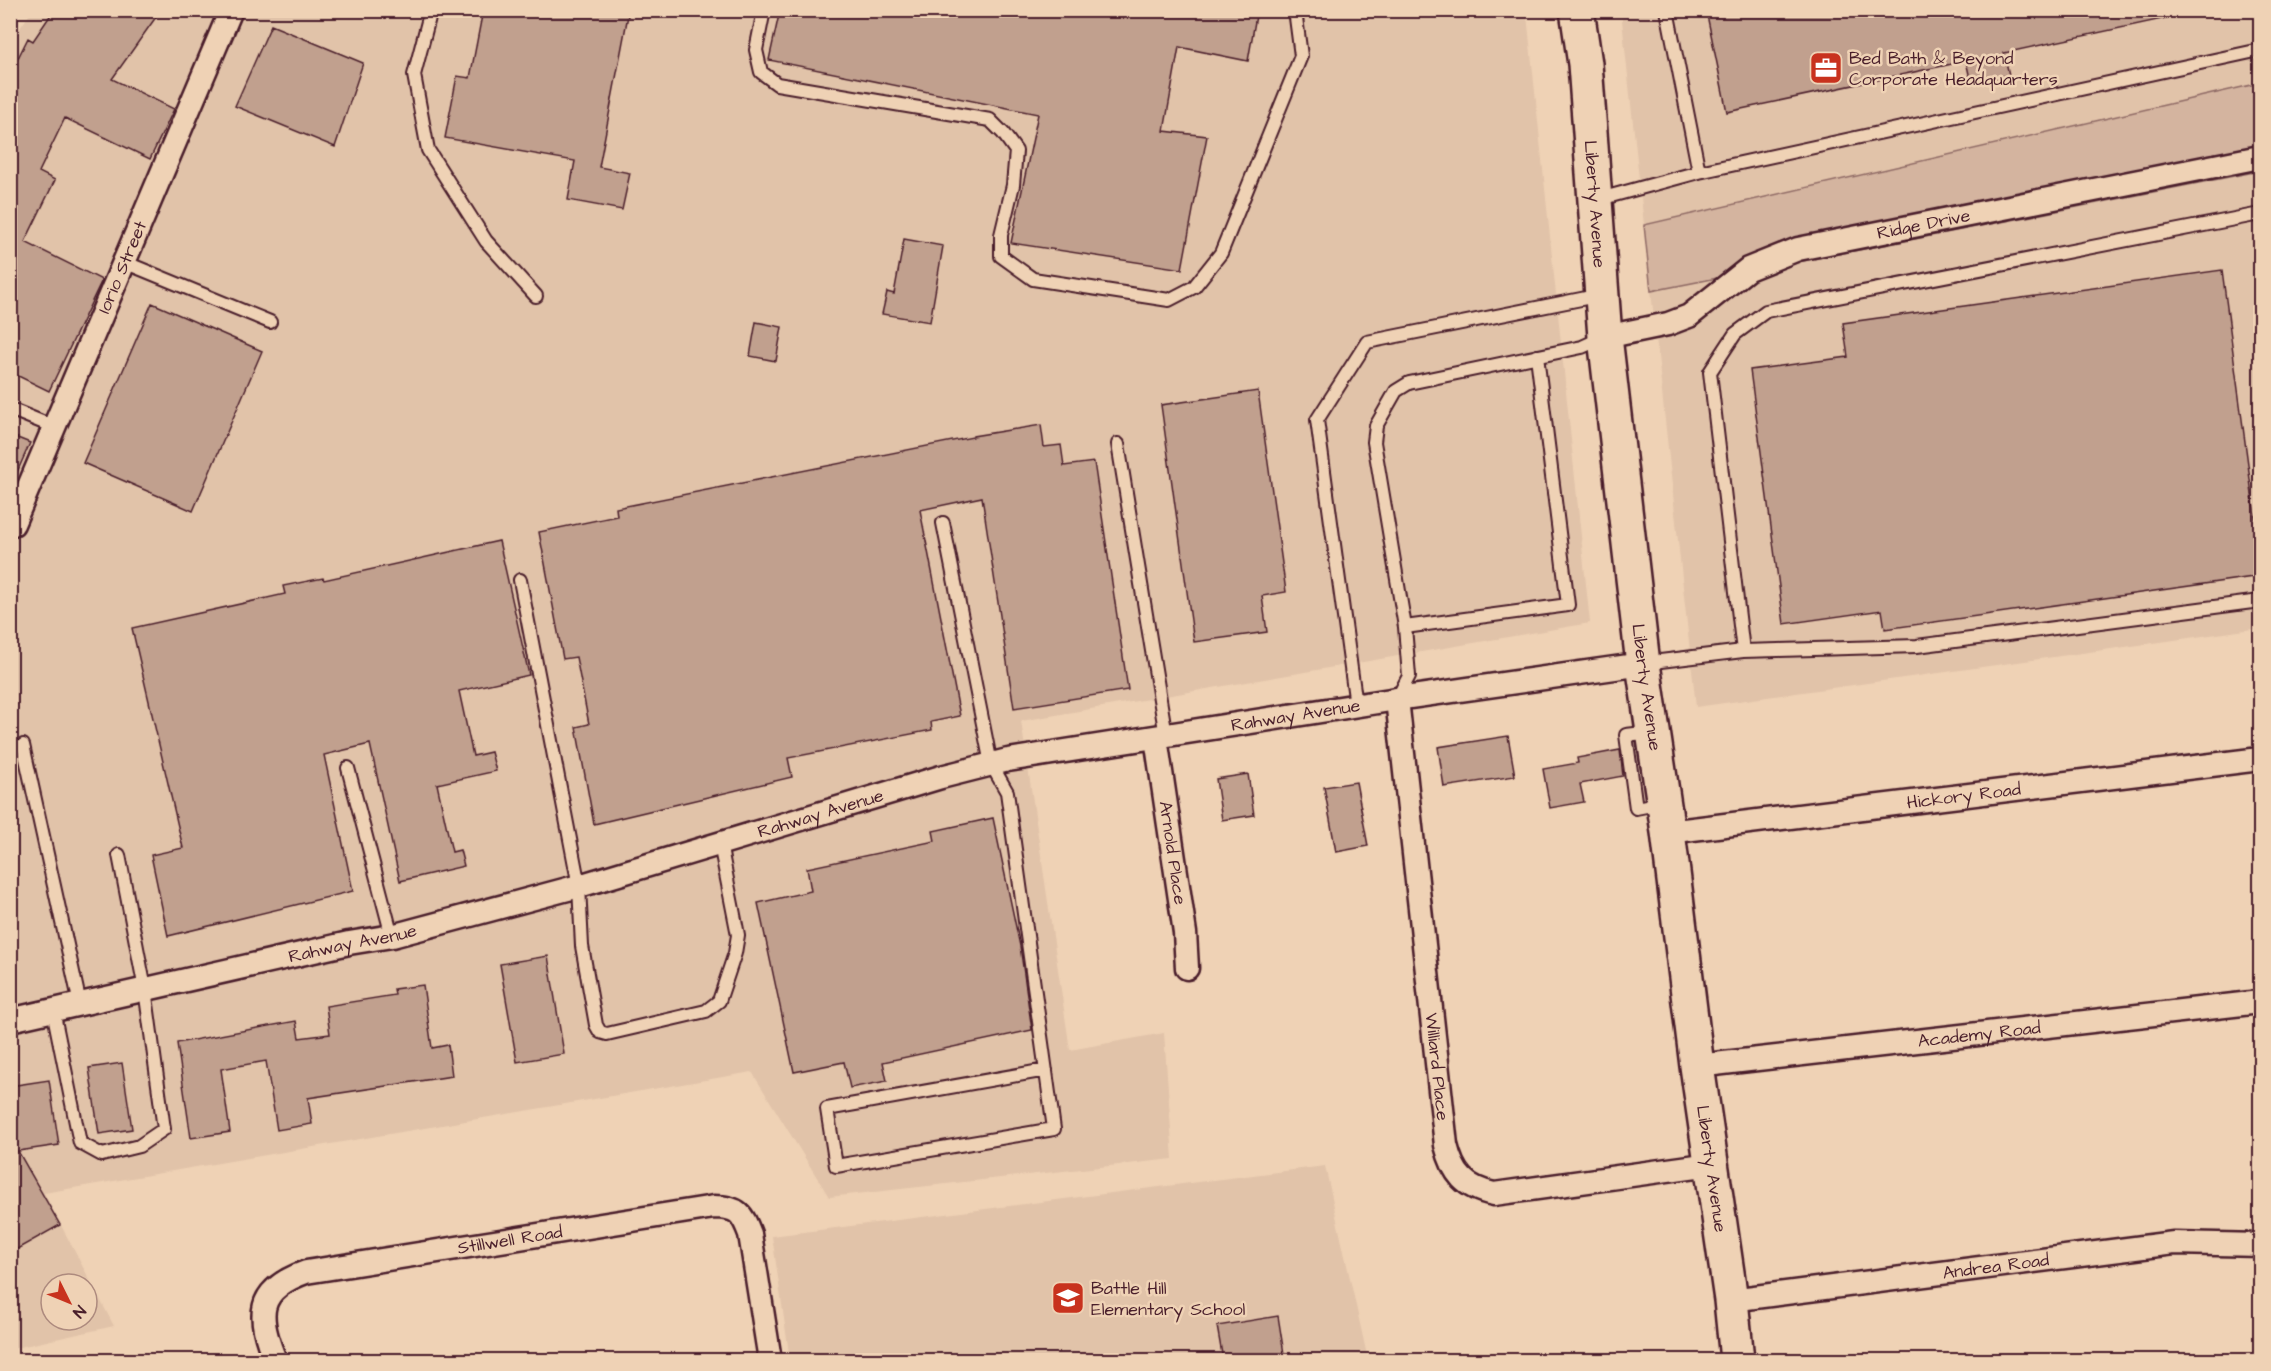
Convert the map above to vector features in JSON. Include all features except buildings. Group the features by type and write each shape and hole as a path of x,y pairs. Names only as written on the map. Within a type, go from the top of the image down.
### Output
{"street":[{"name":"Iorio Street","path":"12,526 231,10"},
{"name":"Liberty Avenue","path":"1577,10 1586,64 1605,337 1643,663 1666,817 1697,1066 1731,1300 1737,1360"},
{"name":"Ridge Drive","path":"1605,337 1668,324 1689,316 1748,269 1798,249 2260,157"},
{"name":"Rahway Avenue","path":"10,1020 349,943 392,936 579,886 941,777 1008,760 1356,705 1643,663"},
{"name":"Williard Place","path":"1396,699 1446,1145 1450,1161 1458,1175 1480,1191 1502,1193 1711,1164"},
{"name":"Arnold Place","path":"1161,737 1185,933 1187,968"},
{"name":"Hickory Road","path":"1666,817 2260,759"},
{"name":"Academy Road","path":"1697,1066 2260,1002"},
{"name":"Stillwell Road","path":"275,1360 262,1320 266,1300 285,1280 306,1272 714,1207 730,1207 744,1216 750,1234 770,1360"},
{"name":"Andrea Road","path":"1731,1300 2174,1243 2260,1245"}],"lane":[{"path":"431,10 414,75 428,150 486,241 536,296"},
{"path":"764,10 756,50 761,72 777,84 990,120 1003,133 1016,151 1013,185 1001,235 1001,256 1016,268 1033,279 1169,300 1194,287 1221,253 1301,56 1295,10"},
{"path":"1667,10 1699,172"},
{"path":"1595,200 1699,172 2260,50"},
{"path":"1743,651 1710,372 1735,334 1766,311 2260,214"},
{"path":"124,262 270,322"},
{"path":"1356,705 1317,420 1367,342 1602,295"},
{"path":"1396,699 1409,676 1405,627 1374,442 1376,426 1396,391 1409,383 1582,347 1605,337"},
{"path":"1405,627 1568,605 1537,356"},
{"path":"10,409 54,427"},
{"path":"1118,444 1161,737"},
{"path":"943,523 991,764 1007,792 1046,1070 1054,1129 836,1166 827,1109 1046,1070"},
{"path":"520,580 579,886 582,946 596,1025 600,1032 607,1034 706,1011 719,1001 735,953 738,935 720,844"},
{"path":"1643,663 1743,651 1917,646 2260,601"},
{"path":"23,746 80,1004"},
{"path":"348,768 392,936"},
{"path":"53,1010 80,1143 102,1155 139,1146 164,1129 145,989 119,855"}],"shaded area":[{"path":"32,11 1524,11 1527,15 1590,623 1021,721 1070,1050 1164,1033 1173,1159 829,1197 752,1072 44,1193 86,1272 39,1272 39,1332 87,1332 11,1349 10,42"},
{"path":"1621,11 2260,11 2260,83 1644,225"},
{"path":"2260,83 2260,171 1651,291 1644,225"},
{"path":"2260,171 2260,628 1696,707 1651,291"},
{"name":"Battle Hill Elementary School","path":"1325,1166 1368,1360 790,1360 772,1236"},
{"path":"99,1298 114,1326 99,1329"}],"place":[{"name":"Bed Bath & Beyond Corporate Headquarters","path":"1826,68"},
{"name":"Battle Hill Elementary School","path":"1068,1298"}]}
